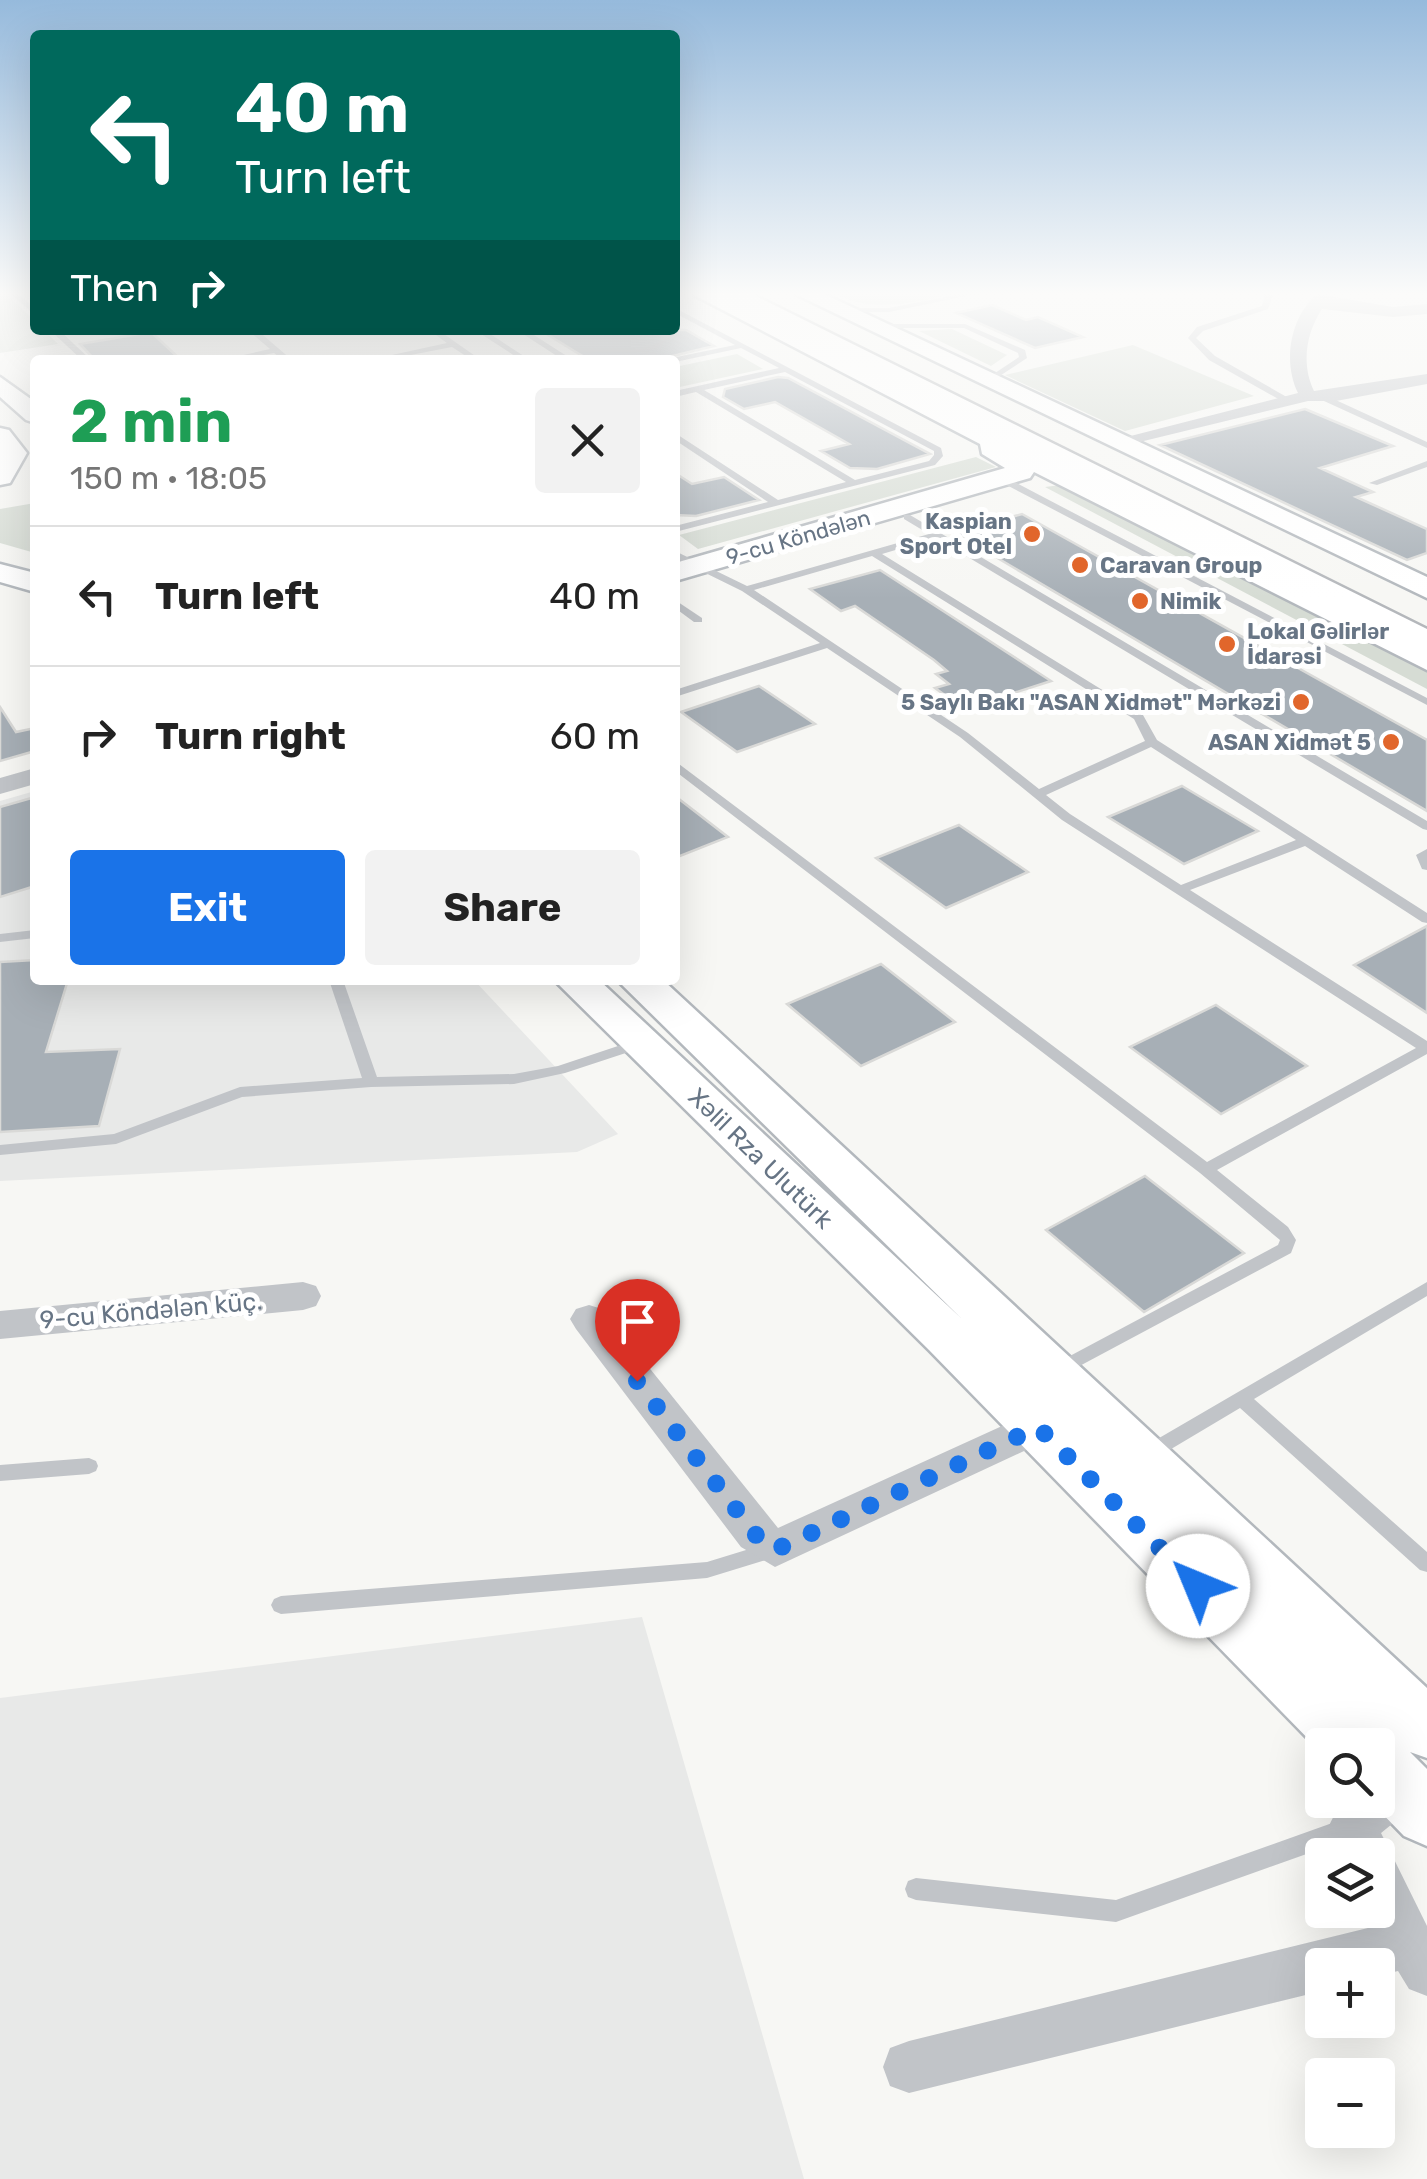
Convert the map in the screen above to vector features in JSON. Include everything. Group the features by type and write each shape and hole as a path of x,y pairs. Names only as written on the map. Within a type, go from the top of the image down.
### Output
{"highway":[{"path":"933,396 1427,644"},
{"path":"982,396 1427,615"}],"main road":[{"path":"899,396 1427,660"},
{"path":"1020,396 1427,589"},
{"path":"907,400 1017,463 1020,472 1009,483"},
{"path":"0,436 14,453 9,486"},
{"name":"9-cu Köndələn","path":"687,569 1009,483 1054,481 1102,495"},
{"name":"9-cu Köndələn","path":"687,569 907,517 1009,483"},
{"path":"0,572 30,572"},
{"path":"0,572 30,581"},
{"name":"Xəlil Rza Ulutürk","path":"580,985 642,1043 968,1324"},
{"name":"Xəlil Rza Ulutürk","path":"643,985 968,1324"},
{"path":"968,1324 1045,1400 1320,1728"},
{"path":"1045,1400 1141,1458 1427,1729"}],"street":[{"path":"1122,444 1322,396"},
{"path":"0,786 30,777"},
{"name":"9-cu Köndələn küç.","path":"0,1325 303,1296"},
{"path":"589,1319 756,1535 775,1550 1045,1400"},
{"path":"1395,1909 1418,1957"},
{"path":"909,2068 1305,1970"}],"lane":[{"path":"708,396 853,483"},
{"path":"680,528 932,463 938,450 835,396"},
{"path":"1278,396 1289,402"},
{"path":"1318,397 1427,444"},
{"path":"680,439 776,503"},
{"path":"1374,483 1427,464"},
{"path":"1009,483 1427,702"},
{"path":"907,517 1427,826"},
{"path":"746,589 936,535"},
{"path":"874,553 1139,716 1152,742 1427,919"},
{"path":"687,569 746,589 964,735 1066,817 1427,1048 1206,1168"},
{"path":"680,607 698,620"},
{"path":"680,692 828,644"},
{"path":"1040,793 1152,742"},
{"path":"680,768 1206,1168 1288,1240 1285,1249 1045,1400"},
{"path":"1182,889 1306,841"},
{"path":"1427,853 1422,855 1427,866"},
{"path":"0,938 30,935"},
{"path":"338,985 371,1082"},
{"path":"0,1150 116,1140 240,1092 371,1082 514,1079 560,1070 642,1043"},
{"path":"1141,1458 1427,1288"},
{"path":"1241,1398 1427,1564"},
{"path":"0,1473 89,1466"},
{"path":"282,1605 707,1570 775,1550"},
{"path":"916,1889 1116,1911 1335,1818"}],"shaded area":[{"path":"1049,396 1254,396 1125,431"},
{"path":"976,457 996,467 698,549 680,535"},
{"path":"1061,485 1427,669 1427,689 1045,487"},
{"path":"30,504 30,552 0,543 0,509"},
{"path":"30,792 30,985 479,985 618,1134 577,1152 0,1181 0,801"},
{"path":"642,1617 804,2179 0,2179 0,1698"}],"building":[{"path":"821,396 930,454 877,469 850,468 821,451 849,444 775,402 744,409 723,397"},
{"path":"1305,409 1393,446 1320,468 1373,492 1356,497 1427,529 1427,553 1407,560 1160,445"},
{"path":"680,476 692,484 724,477 759,500 696,516 680,515"},
{"path":"1022,514 1427,740 1427,811 955,533"},
{"path":"880,570 1051,681 964,709 935,688 949,684 936,674 947,671 934,660 855,606 841,611 810,589"},
{"path":"759,686 815,724 737,752 681,712"},
{"path":"0,707 16,732 30,729 30,752 0,761"},
{"path":"1182,786 1258,831 1184,864 1108,817"},
{"path":"30,798 30,888 0,897 0,807"},
{"path":"680,800 728,837 680,856"},
{"path":"959,825 1028,872 946,908 876,858"},
{"path":"1427,926 1427,1013 1354,965"},
{"path":"30,960 30,985 66,985 46,1052 120,1049 99,1126 0,1132 0,962"},
{"path":"881,964 955,1022 861,1066 787,1004"},
{"path":"1216,1005 1307,1066 1221,1114 1130,1047"},
{"path":"1145,1176 1244,1253 1144,1312 1046,1230"}],"place":[{"name":"Kaspian Sport Otel","path":"1032,534"},
{"name":"Caravan Group","path":"1080,565"},
{"name":"Nimik","path":"1140,601"},
{"name":"Lokal Gəlirlər İdarəsi","path":"1227,644"},
{"name":"5 Saylı Bakı \"ASAN Xidmət\" Mərkəzi","path":"1301,702"},
{"name":"ASAN Xidmət 5","path":"1391,742"}],"route":[{"path":"637,1381 756,1535 775,1550 1038,1427 1198,1586"}]}
